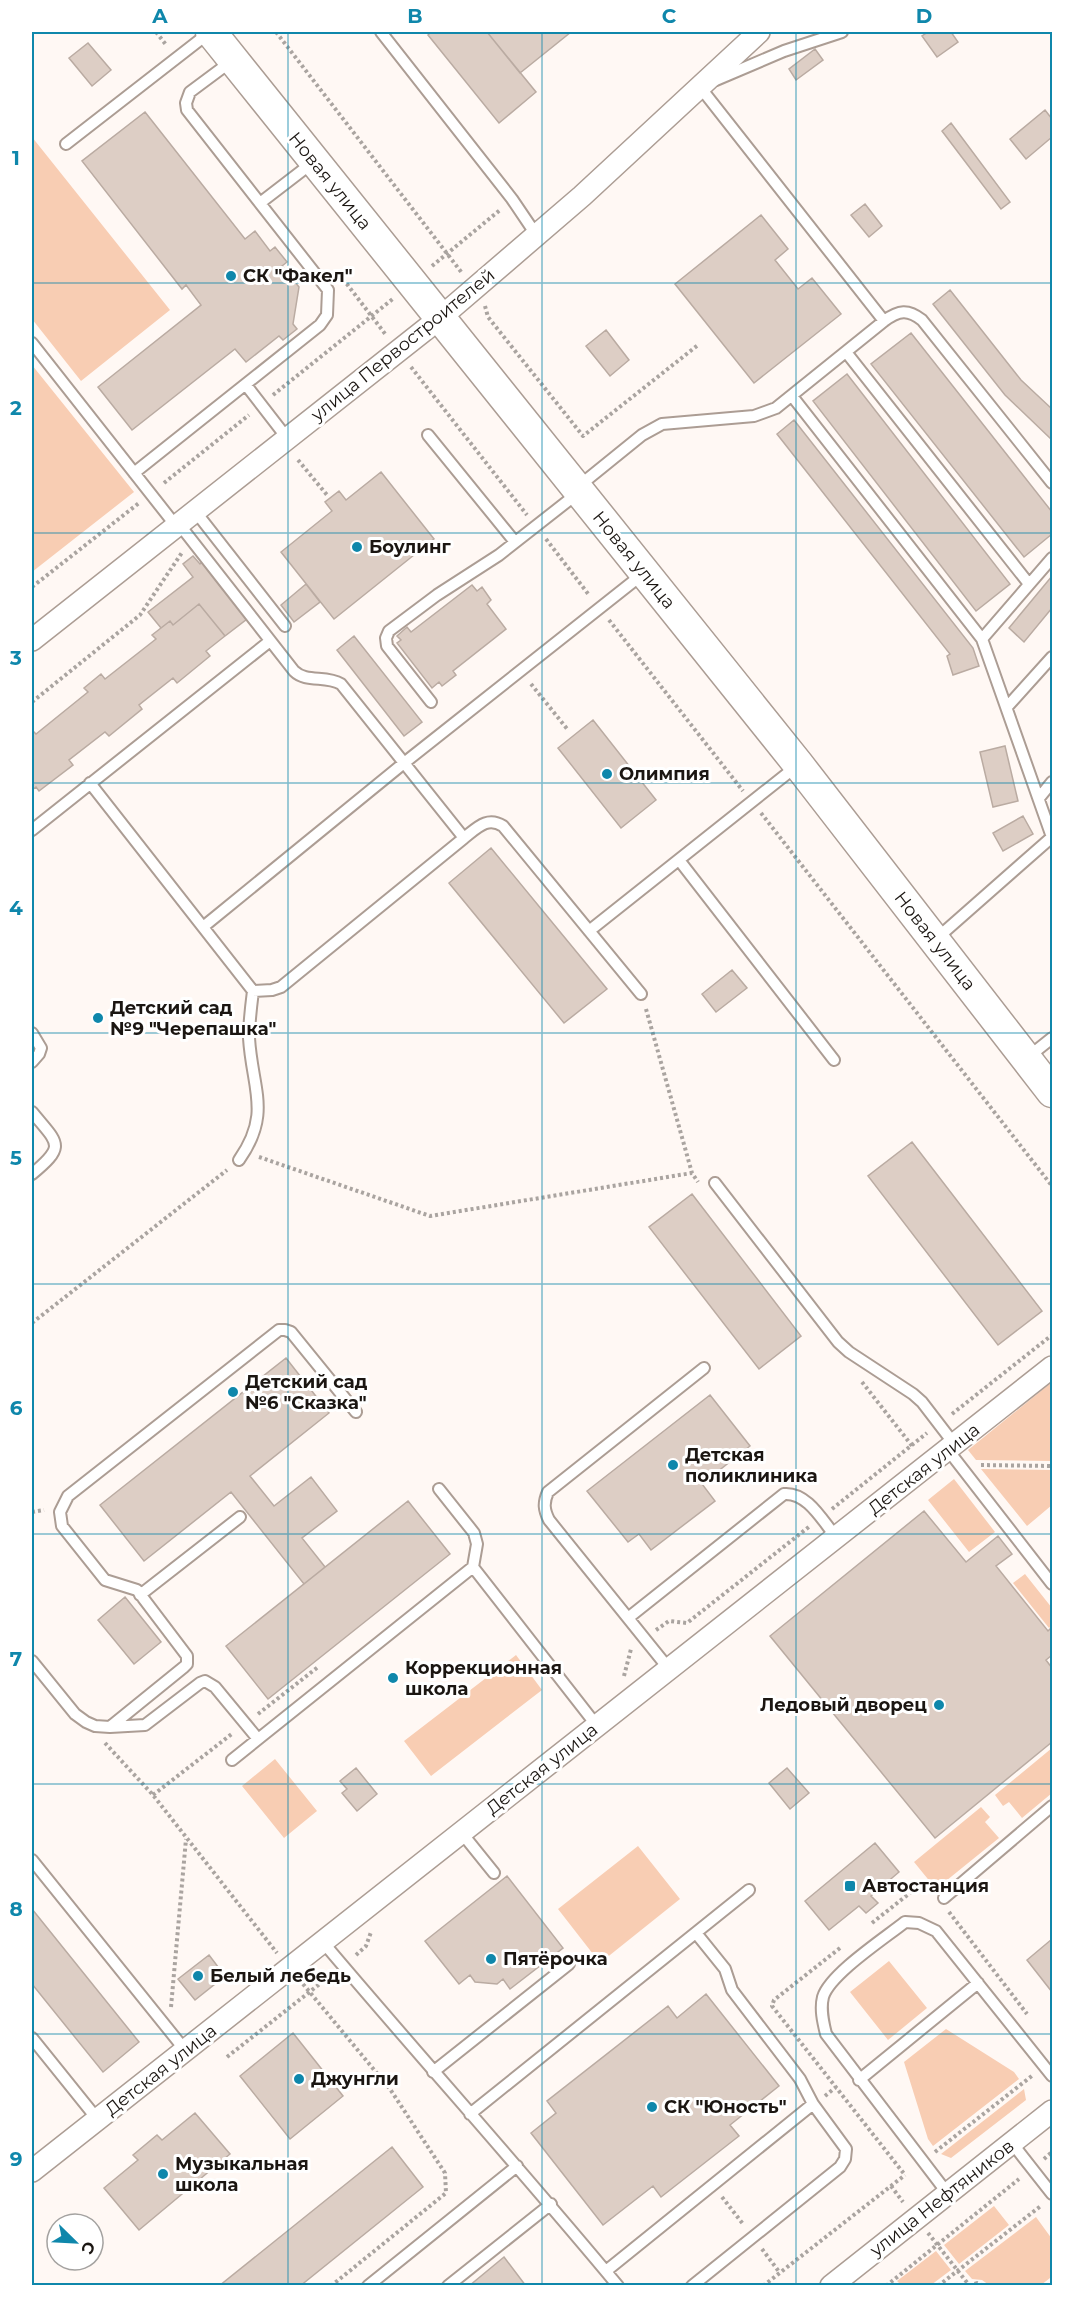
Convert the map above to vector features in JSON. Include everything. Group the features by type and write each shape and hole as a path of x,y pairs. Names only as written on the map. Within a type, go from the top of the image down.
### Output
{"street":[{"name":"Новая улица","path":"211,32 798,764 1053,1092"},
{"name":"улица Первостроителей","path":"32,640 440,318 537,236 759,32"},
{"name":"Детская улица","path":"32,2171 1053,1367"},
{"name":"улица Нефтяников","path":"840,2283 1053,2111"}],"lane":[{"path":"66,144 211,32"},
{"path":"381,32 512,199 537,236"},
{"path":"843,32 784,51 700,87 884,321"},
{"path":"134,473 321,325 327,315 328,290 187,110 186,103 190,92 233,60"},
{"path":"260,203 314,161"},
{"path":"431,702 387,646 386,638 389,631 515,542 642,435 662,424 754,416 776,408 896,312 905,311 922,320 1053,483"},
{"path":"32,343 134,473 183,520 285,626"},
{"path":"846,352 1029,584"},
{"path":"246,384 287,438"},
{"path":"792,396 982,639 1053,837 935,940"},
{"path":"428,435 515,542"},
{"path":"183,520 270,641 297,674 302,677 336,681 341,684 464,838"},
{"path":"982,639 1053,558"},
{"path":"203,927 404,763 644,573"},
{"path":"32,830 270,641"},
{"path":"1006,707 1053,657"},
{"path":"590,931 798,764"},
{"path":"90,783 253,991 249,1038 259,1105 254,1132 242,1156"},
{"path":"1039,798 1053,783"},
{"path":"253,991 281,987 464,838 489,821 503,826 641,994"},
{"path":"679,860 834,1060"},
{"path":"32,1033 41,1048 32,1062"},
{"path":"1027,1058 1053,1038"},
{"path":"32,1112 55,1144 51,1158 32,1174"},
{"path":"715,1183 838,1342 849,1352 913,1394 1053,1584"},
{"path":"110,1727 187,1664 187,1656 140,1595 132,1588 105,1580 62,1526 60,1512 68,1496 279,1330 291,1332 356,1412"},
{"path":"669,1669 549,1520 544,1511 544,1500 548,1492 705,1368"},
{"path":"232,1760 473,1567 477,1544 474,1533 439,1490"},
{"path":"628,1618 784,1494 792,1494 807,1502 837,1538"},
{"path":"140,1595 240,1517"},
{"path":"473,1567 597,1726"},
{"path":"32,1660 75,1714 95,1726 145,1725 205,1681 215,1687 258,1739"},
{"path":"942,1899 1053,1806"},
{"path":"461,1832 494,1873"},
{"path":"32,1860 185,2050"},
{"path":"470,2114 749,1890"},
{"path":"948,2194 826,2034 822,2017 823,1997 833,1980 905,1922 919,1923 936,1930 1053,2076"},
{"path":"692,2286 840,2168 845,2159 846,2149 813,2104 800,2079 732,1990 725,1969 696,1933"},
{"path":"322,1941 618,2286"},
{"path":"433,2072 569,1964"},
{"path":"859,2080 978,1983"},
{"path":"32,2038 98,2120"},
{"path":"606,2271 813,2104"},
{"path":"1012,2143 1053,2194"},
{"path":"368,2286 517,2166"},
{"path":"448,2286 550,2204"}],"path":[{"path":"276,32 484,302 488,317 583,436 698,345"},
{"path":"298,460 327,495"},
{"path":"521,671 568,730"},
{"path":"32,1323 242,1156 430,1216 692,1173"},
{"path":"153,1795 319,1666"},
{"path":"86,1722 153,1795 289,1968 390,2089 445,2173 446,2193 331,2286"},
{"path":"168,2030 186,1838"},
{"path":"865,1928 920,1886 925,1887 933,1897 942,1899 1031,2020"},
{"path":"847,1943 774,2000 772,2006 905,2175"},
{"path":"713,2185 780,2273"},
{"path":"886,2286 998,2198"},
{"path":"938,2286 1044,2204"},
{"path":"969,2286 975,2283 983,2286"}],"shaded area":[{"path":"32,137 170,310 81,381 32,319"},
{"path":"32,365 134,492 32,572"},
{"path":"1052,1382 1052,1461 976,1460 968,1450"},
{"path":"981,1469 1052,1470 1052,1505 1027,1526"},
{"path":"954,1479 995,1532 969,1552 928,1500"},
{"path":"1025,1574 1052,1608 1052,1625 1049,1628 1013,1583"},
{"path":"516,1655 542,1690 431,1776 404,1741"},
{"path":"1052,1748 1052,1793 1022,1818 1009,1802 1003,1806 995,1795"},
{"path":"275,1759 317,1811 284,1838 242,1786"},
{"path":"981,1807 990,1817 985,1822 999,1838 936,1889 914,1862"},
{"path":"638,1846 680,1899 600,1963 558,1909"},
{"path":"889,1961 927,2008 888,2040 850,1992"},
{"path":"946,2029 1014,2072 1019,2079 933,2146 928,2139 904,2062"},
{"path":"1024,2089 1026,2100 951,2158 941,2154"},
{"path":"994,2206 1009,2225 959,2264 944,2245"},
{"path":"1036,2217 1052,2239 1050,2278 1041,2285 989,2285 982,2280 972,2279 965,2271"},
{"path":"936,2251 951,2270 931,2285 901,2285 897,2281"}],"building":[{"path":"431,32 487,32 536,92 499,123 428,35"},
{"path":"487,32 571,32 520,73"},
{"path":"928,32 951,32 958,42 937,57 922,36"},
{"path":"88,43 111,70 92,86 69,58"},
{"path":"815,49 823,60 796,80 789,69"},
{"path":"1045,110 1052,119 1052,137 1026,159 1010,139"},
{"name":"СК \"Факел\"","path":"145,112 245,239 255,231 270,251 275,247 287,262 282,266 299,287 293,324 297,329 283,340 279,336 246,362 235,349 132,430 98,387 201,305 186,285 182,289 82,161"},
{"path":"951,123 1010,202 1001,209 942,131"},
{"path":"865,204 882,226 869,237 851,215"},
{"path":"761,215 788,249 775,260 798,289 812,278 841,314 754,383 675,284"},
{"path":"950,290 1021,380 1052,409 1052,440 1005,395 933,304"},
{"path":"606,330 629,360 610,376 586,346"},
{"path":"911,333 1052,512 1052,534 1024,557 871,364"},
{"path":"847,374 1010,584 976,611 813,401"},
{"path":"794,420 973,648 979,666 953,675 947,656 950,654 777,434"},
{"name":"Боулинг","path":"381,472 434,539 334,619 281,552 332,511 325,502 339,491 346,500"},
{"path":"193,556 200,564 202,562 247,619 225,636 199,604 173,625 170,621 161,628 148,612 193,577 183,564"},
{"path":"1052,576 1052,608 1024,642 1009,628"},
{"path":"306,584 320,602 294,622 281,605"},
{"path":"472,585 477,591 482,587 491,600 487,604 506,629 453,671 456,675 442,686 439,682 432,688 397,643 401,640 397,636 407,627 411,632"},
{"path":"199,604 225,636 206,651 210,656 177,683 173,678 139,705 142,709 109,736 105,732 69,760 73,765 39,791 36,787 32,790 32,730 36,734 88,692 84,688 101,674 105,679 156,639 152,635 170,621 173,625"},
{"path":"354,636 422,722 404,736 337,650"},
{"name":"Олимпия","path":"593,720 656,800 621,828 558,748"},
{"path":"1005,746 1018,801 993,807 980,752"},
{"path":"1023,816 1033,834 1003,851 993,833"},
{"path":"491,848 607,989 564,1023 449,883"},
{"path":"732,970 747,988 716,1012 702,994"},
{"path":"912,1142 1042,1311 998,1345 868,1176"},
{"path":"692,1194 801,1336 759,1369 649,1227"},
{"path":"286,1358 329,1413 250,1476 274,1506 311,1477 337,1511 302,1538 325,1567 304,1584 231,1492 144,1561 100,1505"},
{"name":"Детская поликлиника","path":"710,1395 750,1446 702,1484 715,1501 651,1550 639,1534 628,1542 587,1491"},
{"path":"408,1501 450,1554 268,1699 226,1646"},
{"name":"Ледовый дворец","path":"924,1511 966,1562 998,1536 1012,1554 996,1566 1048,1631 1052,1627 1052,1655 1046,1660 1052,1668 1052,1742 935,1838 770,1636"},
{"path":"125,1597 161,1642 134,1664 98,1620"},
{"path":"356,1768 377,1794 357,1811 342,1793 347,1789 340,1781"},
{"path":"787,1768 809,1793 790,1809 769,1783"},
{"path":"875,1843 899,1872 871,1896 878,1903 866,1913 859,1906 829,1930 805,1901"},
{"path":"507,1876 563,1948 510,1989 503,1979 497,1984 475,1982 470,1975 459,1984 425,1941"},
{"path":"32,1909 139,2042 103,2072 32,1984"},
{"path":"1052,1939 1052,1992 1027,1960"},
{"path":"209,1955 225,1976 195,2000 178,1979"},
{"name":"СК \"Юность\"","path":"706,1994 779,2086 730,2125 739,2136 661,2197 653,2186 603,2225 531,2133 556,2113 547,2101 668,2006 677,2018"},
{"path":"293,2033 343,2096 290,2139 240,2076"},
{"name":"Музыкальная школа","path":"195,2113 230,2154 139,2230 104,2188 138,2160 133,2155 157,2135 162,2140"},
{"path":"392,2147 423,2187 300,2286 219,2286"},
{"path":"504,2257 526,2286 469,2286"}],"place":[{"name":"СК \"Факел\"","path":"231,276"},
{"name":"Боулинг","path":"357,547"},
{"name":"Олимпия","path":"607,774"},
{"name":"Детский сад №9 \"Черепашка\"","path":"98,1018"},
{"name":"Детский сад №6 \"Сказка\"","path":"233,1392"},
{"name":"Детская поликлиника","path":"673,1465"},
{"name":"Коррекционная школа","path":"393,1678"},
{"name":"Ледовый дворец","path":"939,1705"},
{"name":"Автостанция","path":"850,1886"},
{"name":"Пятёрочка","path":"491,1959"},
{"name":"Белый лебедь","path":"198,1976"},
{"name":"Джунгли","path":"299,2079"},
{"name":"СК \"Юность\"","path":"652,2107"},
{"name":"Музыкальная школа","path":"163,2174"}]}
